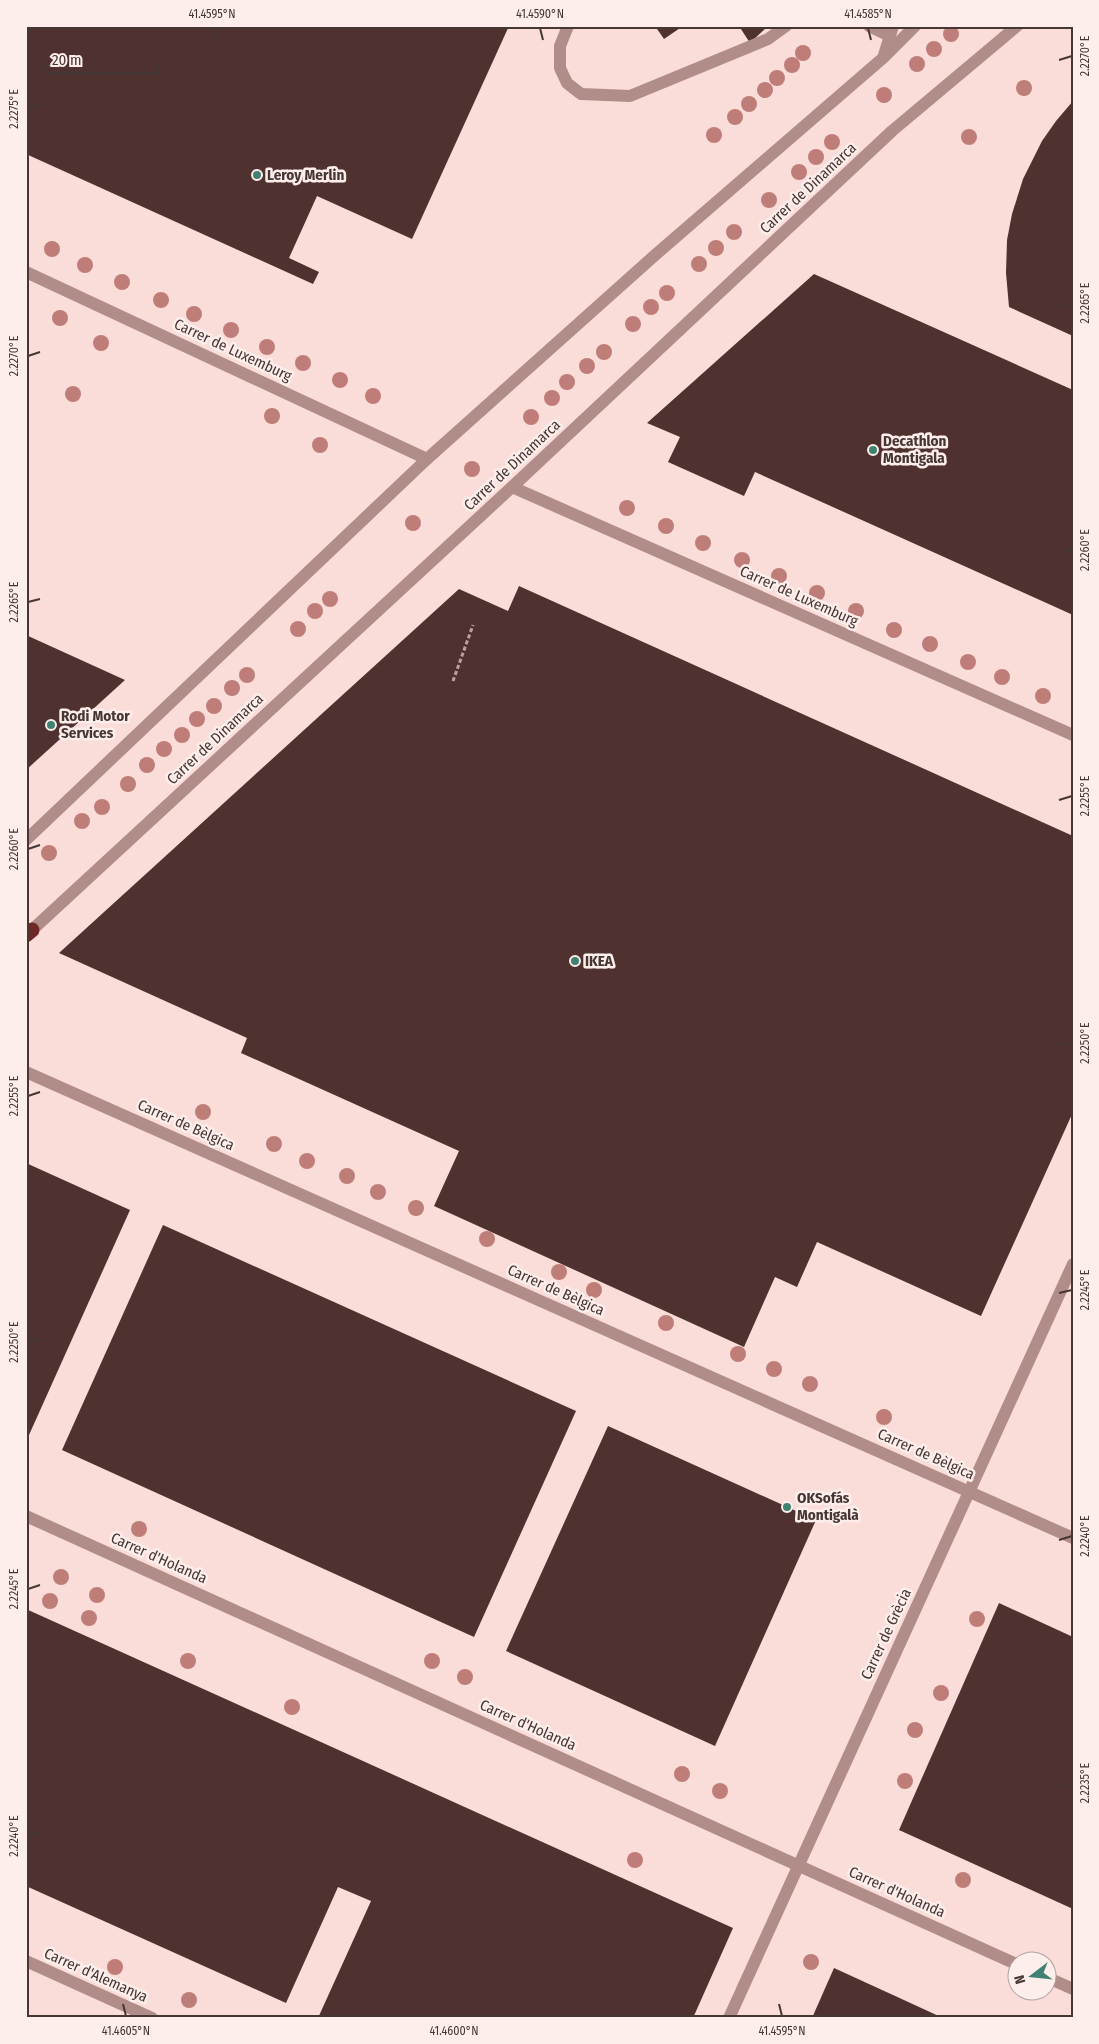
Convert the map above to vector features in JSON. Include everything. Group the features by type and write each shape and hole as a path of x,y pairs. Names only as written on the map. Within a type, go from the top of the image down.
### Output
{"street":[{"path":"568,26 560,46 560,68 567,83 581,94 630,96 768,39 786,26"},
{"path":"869,26 891,31 883,58"},
{"path":"26,840 427,459 654,256 883,58 915,26"},
{"name":"Carrer de Dinamarca","path":"28,932 512,487 892,131 1017,26"},
{"name":"Carrer de Luxemburg","path":"26,272 427,459"},
{"name":"Carrer de Luxemburg","path":"512,487 1073,735"},
{"name":"Carrer de Bèlgica","path":"26,1072 1073,1538"},
{"name":"Carrer de Grècia","path":"729,2018 1073,1264"},
{"name":"Carrer d'Holanda","path":"26,1516 1006,1959"},
{"name":"Carrer d'Alemanya","path":"26,1961 152,2018"},
{"path":"1056,1981 1073,1989"}],"path":[{"path":"453,680 473,625"}],"building":[{"name":"Leroy Merlin","path":"26,26 509,26 412,239 317,196 289,258 319,272 313,284 26,154"},
{"path":"655,26 683,26 664,39"},
{"path":"739,26 768,26 750,43"},
{"path":"1073,101 1073,336 1009,307 1006,273 1007,240 1012,214 1023,179 1042,141"},
{"name":"Decathlon Montigala","path":"814,274 1073,390 1073,615 755,472 744,496 668,462 680,437 647,423"},
{"name":"IKEA","path":"519,586 1073,836 1073,1112 981,1316 817,1242 797,1287 775,1277 744,1347 434,1206 459,1151 241,1053 247,1038 59,953 459,589 508,611"},
{"name":"Rodi Motor Services","path":"26,635 125,680 26,770"},
{"path":"26,1163 130,1210 29,1435 26,1434"},
{"path":"163,1225 576,1411 474,1637 62,1450"},
{"path":"608,1426 816,1520 715,1746 506,1651"},
{"path":"999,1603 1073,1637 1073,1909 899,1830"},
{"path":"26,1609 733,1928 693,2018 318,2018 371,1901 338,1887 286,2003 26,1886"},
{"path":"834,1968 893,1995 943,2018 812,2018"}],"place":[{"name":"Leroy Merlin","path":"257,175"},
{"name":"Decathlon Montigala","path":"873,450"},
{"name":"Rodi Motor Services","path":"51,725"},
{"name":"IKEA","path":"575,961"},
{"name":"OKSofás Montigalà","path":"787,1507"}]}
